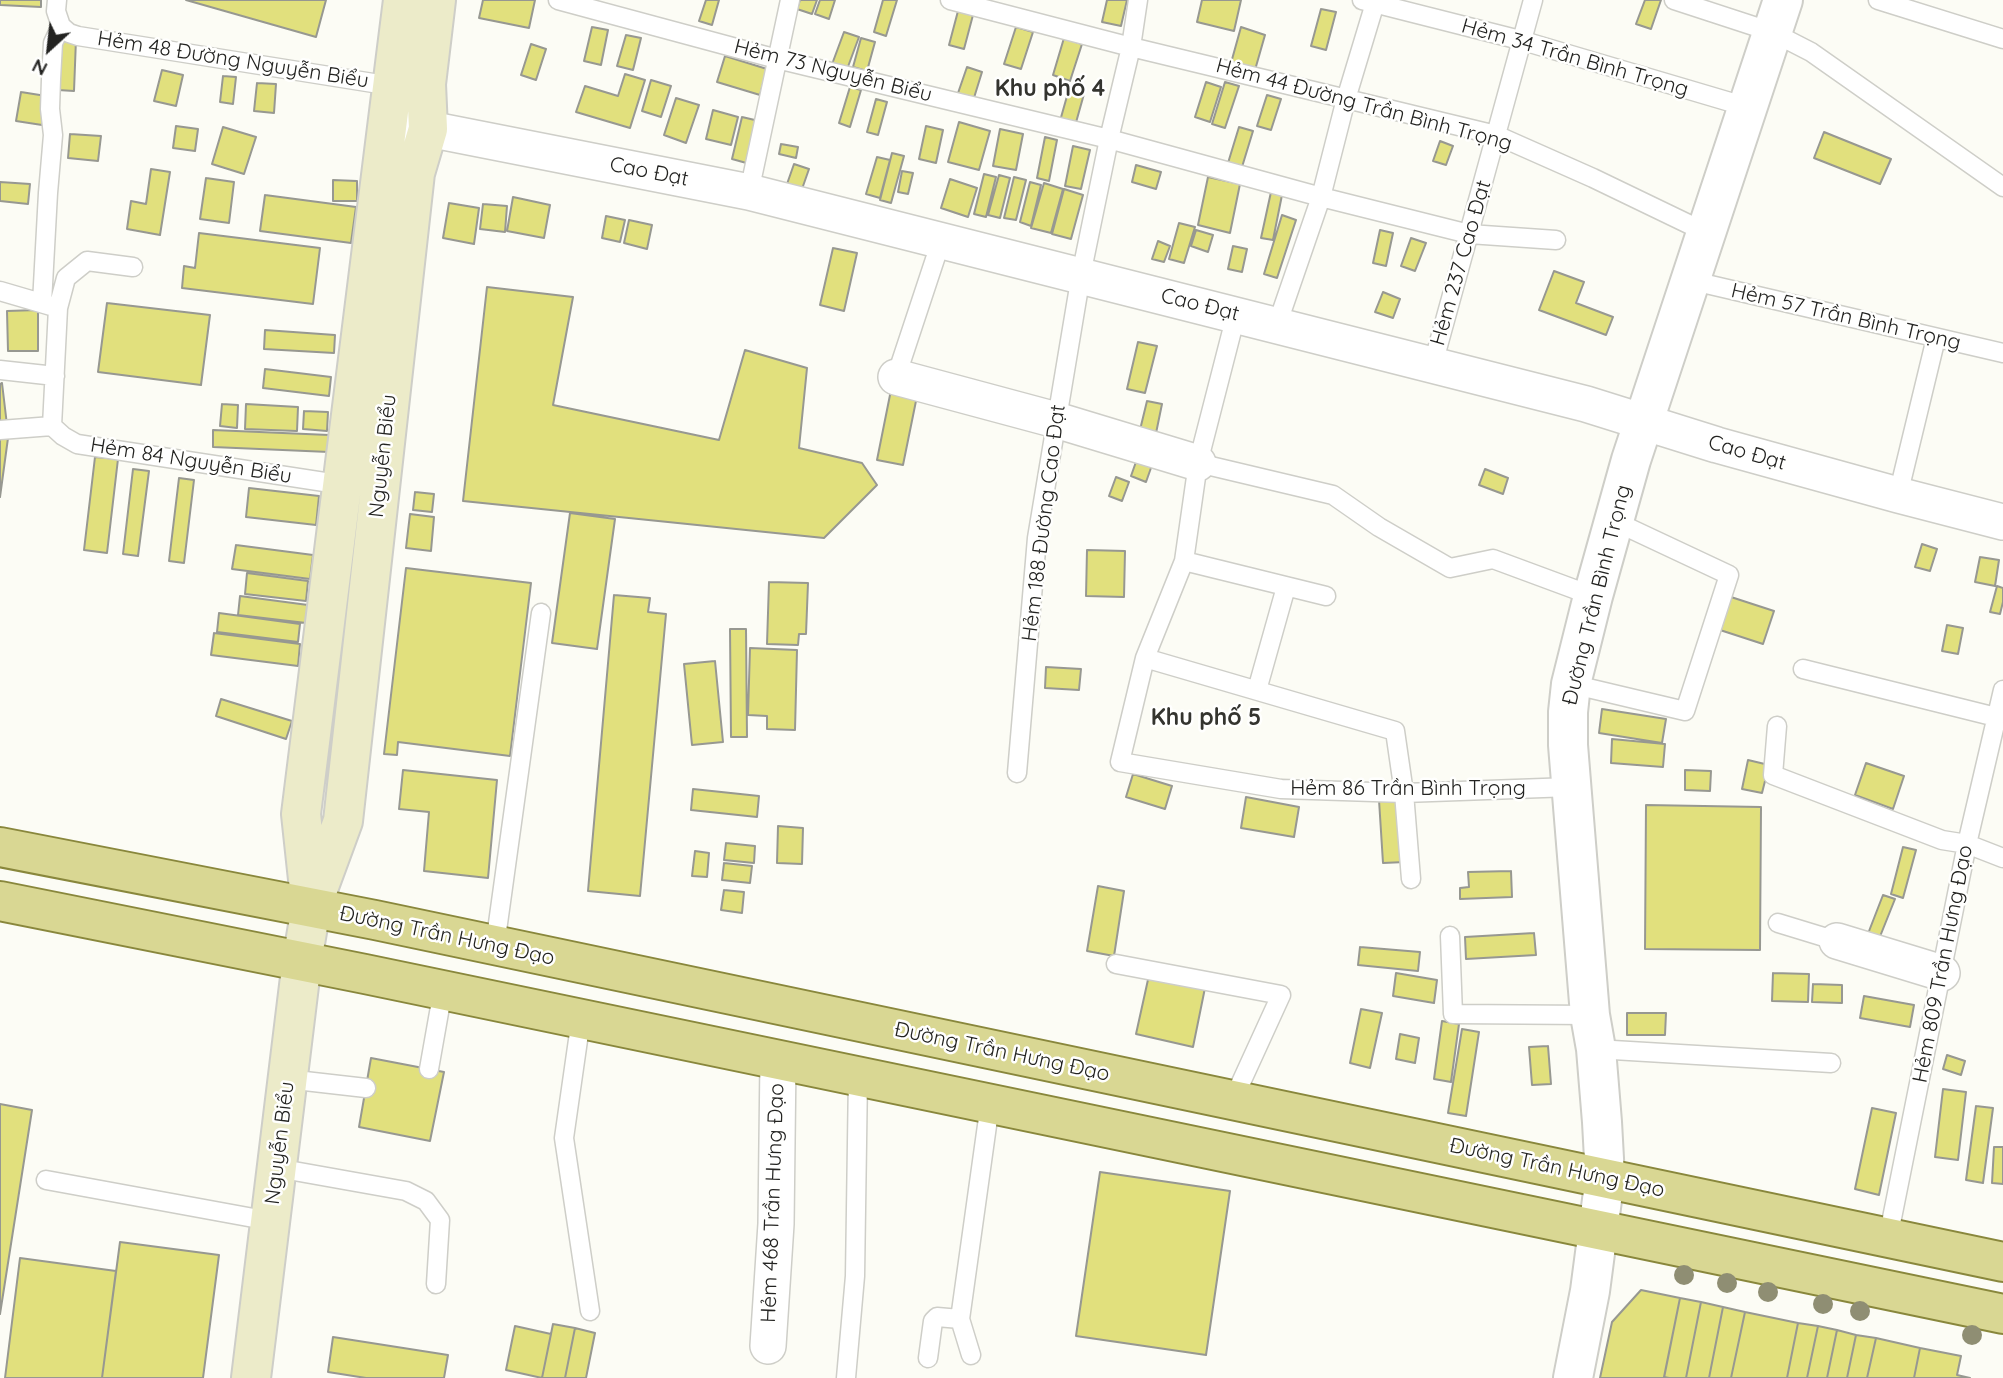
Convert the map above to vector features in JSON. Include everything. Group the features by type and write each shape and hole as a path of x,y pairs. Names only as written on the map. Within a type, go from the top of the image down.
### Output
{"main road":[{"name":"Nguyễn Biểu","path":"311,908 301,814 403,0"},
{"name":"Nguyễn Biểu","path":"251,1378 302,961 311,908 343,821 415,173 428,129 426,85 436,0"},
{"name":"Đường Trần Hưng Đạo","path":"0,847 495,945 2003,1262"},
{"path":"0,901 443,990 2003,1314"},
{"path":"1226,1153 1233,1100"}],"street":[{"name":"Đường Trần Bình Trọng","path":"1573,1378 1590,1291 1605,1177 1571,787 1568,712 1571,684 1593,596 1643,422 1778,16"},
{"name":"Cao Đạt","path":"390,104 428,129 749,192 1586,404 1717,445 2003,522"},
{"path":"895,377 1056,420 1198,463"},
{"path":"1837,942 1942,973"},
{"name":"Hẻm 468 Trần Hưng Ðạo","path":"768,1346 776,1224 778,1060"}],"lane":[{"path":"0,430 52,426 55,376 50,306 48,194 54,135 50,109 53,43 61,26 57,0"},
{"name":"Hẻm 73 Nguyễn Biểu","path":"558,0 777,59 1109,139 1469,234 1556,240"},
{"path":"749,192 790,0"},
{"name":"Hẻm 44 Đường Trần Bình Trọng","path":"950,0 1131,47 1496,135 1705,232"},
{"name":"Hẻm 188 Đường Cao Đạt","path":"1017,773 1037,538 1081,275 1131,47 1138,0"},
{"name":"Hẻm 237 Cao Đạt","path":"1433,364 1533,0"},
{"path":"1674,0 1778,16 1811,52 2003,187"},
{"path":"1878,0 2003,39"},
{"path":"1277,325 1321,197 1368,2"},
{"name":"Hẻm 34 Trần Bình Trọng","path":"1368,2 1520,40 1747,107"},
{"name":"Hẻm 48 Đường Nguyễn Biểu","path":"61,26 78,36 390,104"},
{"path":"895,377 941,241"},
{"path":"50,306 66,278 87,261 133,267"},
{"name":"Hẻm 57 Trần Bình Trọng","path":"1689,280 2003,353"},
{"path":"0,291 50,306"},
{"path":"1236,315 1198,463 1184,561 1145,659 1395,731 1404,793 1411,879"},
{"path":"1898,495 1936,338"},
{"path":"0,370 55,376"},
{"name":"Hẻm 84 Nguyễn Biểu","path":"52,426 62,436 77,444 344,485"},
{"path":"1198,463 1333,495 1379,527 1450,568 1493,559 1593,596"},
{"path":"1571,684 1685,710 1729,575 1614,521"},
{"path":"1184,561 1326,596"},
{"path":"1257,690 1286,587"},
{"path":"495,945 541,613"},
{"name":"Hẻm 86 Trần Bình Trọng","path":"1145,659 1120,762 1281,789 1404,793 1571,787"},
{"path":"1803,669 1996,717"},
{"name":"Hẻm 809 Trần Hưng Đạo","path":"1888,1238 1968,844 2003,691"},
{"path":"1777,726 1773,775 1942,840 1968,844 2003,858"},
{"path":"1778,923 1837,942"},
{"path":"1450,936 1453,1014 1831,1063"},
{"path":"1116,964 1281,995 1233,1100"},
{"path":"429,1069 443,990"},
{"path":"581,1019 564,1138 590,1311"},
{"path":"846,1378 855,1276 858,1076"},
{"path":"287,1080 366,1088"},
{"path":"971,1355 960,1319 990,1104"},
{"path":"277,1168 406,1191 426,1201 440,1220 436,1283"},
{"path":"46,1180 270,1221"},
{"path":"928,1358 933,1321 937,1317 960,1319"}],"building":[{"path":"0,0 41,0 41,7 0,5"},
{"path":"186,0 326,0 316,37"},
{"path":"483,0 535,0 529,28 479,18"},
{"path":"706,0 719,0 712,25 699,21"},
{"path":"800,0 817,0 812,14 797,9"},
{"path":"820,0 835,0 829,19 815,14"},
{"path":"883,0 897,0 886,36 874,32"},
{"path":"1107,0 1127,0 1121,26 1102,22"},
{"path":"1202,0 1241,0 1234,31 1197,22"},
{"path":"1645,0 1661,0 1651,29 1636,24"},
{"path":"1321,9 1336,12 1326,50 1311,46"},
{"path":"958,11 973,15 964,49 949,45"},
{"path":"592,27 608,30 601,65 584,61"},
{"path":"1016,27 1033,32 1021,69 1004,64"},
{"path":"1241,27 1265,35 1255,70 1231,63"},
{"path":"844,32 859,37 846,72 831,67"},
{"path":"626,35 641,38 633,70 617,66"},
{"path":"60,38 76,39 74,91 58,90"},
{"path":"861,38 875,42 867,71 853,67"},
{"path":"1064,38 1082,44 1070,81 1053,75"},
{"path":"531,44 546,49 536,80 521,75"},
{"path":"725,56 767,69 760,95 717,82"},
{"path":"967,67 982,72 973,101 957,96"},
{"path":"162,70 183,75 176,106 154,101"},
{"path":"625,74 645,80 630,128 576,112 585,86 618,96"},
{"path":"223,76 236,77 233,104 220,102"},
{"path":"651,80 671,86 661,117 642,111"},
{"path":"1206,82 1221,87 1210,122 1195,117"},
{"path":"1225,82 1239,86 1225,128 1212,124"},
{"path":"257,83 276,84 274,113 254,111"},
{"path":"850,87 861,90 850,127 839,123"},
{"path":"1069,89 1084,94 1075,126 1060,121"},
{"path":"21,92 46,96 42,125 16,121"},
{"path":"1267,95 1281,99 1271,130 1257,126"},
{"path":"676,98 699,105 686,143 664,135"},
{"path":"876,99 887,102 878,135 867,132"},
{"path":"713,110 738,117 731,145 706,139"},
{"path":"742,117 759,121 750,164 732,159"},
{"path":"959,122 990,131 979,170 948,162"},
{"path":"176,126 198,129 195,151 173,148"},
{"path":"926,126 943,130 936,163 919,159"},
{"path":"223,127 256,137 244,174 212,164"},
{"path":"1239,127 1253,131 1242,167 1228,163"},
{"path":"1000,129 1023,134 1016,170 993,166"},
{"path":"1824,132 1891,159 1880,184 1814,158"},
{"path":"70,134 101,136 98,161 68,158"},
{"path":"1045,137 1057,140 1049,181 1037,178"},
{"path":"1440,141 1453,146 1446,165 1433,161"},
{"path":"781,144 798,147 796,158 779,154"},
{"path":"1073,146 1090,150 1081,189 1065,186"},
{"path":"892,153 904,156 891,203 880,200"},
{"path":"877,157 890,160 880,198 866,194"},
{"path":"794,164 809,169 802,189 787,184"},
{"path":"1136,165 1161,172 1156,189 1132,182"},
{"path":"151,169 170,172 160,235 127,229 131,201 146,204"},
{"path":"902,171 913,173 908,194 898,192"},
{"path":"984,174 996,177 986,217 974,214"},
{"path":"999,175 1010,178 1000,218 988,215"},
{"path":"1014,177 1026,180 1016,220 1004,218"},
{"path":"1208,177 1240,184 1230,233 1198,225"},
{"path":"206,178 234,182 229,223 200,219"},
{"path":"950,179 977,188 968,217 941,208"},
{"path":"333,180 357,181 357,201 333,201"},
{"path":"0,182 30,184 28,204 0,201"},
{"path":"1030,182 1041,185 1031,226 1020,222"},
{"path":"1044,183 1063,189 1051,233 1031,228"},
{"path":"1064,189 1083,195 1071,239 1052,234"},
{"path":"1271,192 1282,195 1273,240 1261,238"},
{"path":"265,195 356,207 351,243 260,231"},
{"path":"513,197 550,205 544,238 507,231"},
{"path":"449,203 479,208 474,244 443,238"},
{"path":"483,204 507,206 505,232 480,229"},
{"path":"1282,215 1296,220 1277,278 1264,274"},
{"path":"606,216 625,220 620,242 602,238"},
{"path":"629,220 652,225 647,249 624,243"},
{"path":"1179,223 1195,227 1184,263 1169,259"},
{"path":"1196,230 1213,235 1208,252 1191,246"},
{"path":"1380,230 1393,233 1386,266 1373,263"},
{"path":"199,233 320,248 313,304 182,288 184,266 195,268"},
{"path":"1411,238 1426,243 1415,271 1401,266"},
{"path":"1158,241 1170,246 1164,262 1152,259"},
{"path":"1233,246 1247,249 1242,272 1228,269"},
{"path":"833,248 857,253 844,311 820,305"},
{"path":"1554,271 1584,282 1576,303 1613,317 1606,335 1539,310"},
{"path":"487,287 573,297 553,405 719,440 745,350 807,368 799,448 862,463 877,485 824,538 463,501"},
{"path":"1383,292 1400,299 1393,318 1375,312"},
{"path":"107,303 210,315 201,385 98,372"},
{"path":"38,310 38,351 8,351 7,311"},
{"path":"265,330 335,335 334,353 264,349"},
{"path":"1138,342 1157,346 1145,393 1127,389"},
{"path":"265,369 331,377 329,396 263,388"},
{"path":"2,383 7,425 0,425"},
{"path":"891,390 917,396 903,465 877,460"},
{"path":"1147,401 1162,404 1155,438 1139,434"},
{"path":"222,404 238,405 237,428 220,426"},
{"path":"246,404 298,407 297,431 245,429"},
{"path":"304,411 328,412 327,431 303,429"},
{"path":"213,430 329,435 329,452 213,447"},
{"path":"0,437 8,438 0,497"},
{"path":"95,457 118,459 107,553 84,550"},
{"path":"1137,459 1152,465 1146,482 1131,476"},
{"path":"133,469 149,471 138,556 123,554"},
{"path":"1485,469 1508,478 1503,494 1479,485"},
{"path":"1116,477 1129,482 1122,501 1109,496"},
{"path":"179,478 194,480 184,563 169,561"},
{"path":"249,488 319,496 316,525 246,517"},
{"path":"415,492 434,494 432,512 413,510"},
{"path":"570,513 615,519 597,649 552,643"},
{"path":"410,514 434,517 431,551 406,548"},
{"path":"1922,544 1937,549 1930,571 1915,567"},
{"path":"236,545 313,555 310,579 232,569"},
{"path":"1087,550 1125,551 1124,597 1086,596"},
{"path":"1980,557 1999,560 1995,586 1975,582"},
{"path":"406,568 531,583 510,756 398,742 397,755 384,754"},
{"path":"247,573 308,581 306,601 245,594"},
{"path":"769,582 808,583 806,634 799,634 798,645 767,644"},
{"path":"1997,586 2003,588 2000,614 1990,612"},
{"path":"614,595 650,598 648,612 666,614 640,896 588,891"},
{"path":"240,596 308,605 306,623 238,615"},
{"path":"1731,597 1774,611 1763,644 1720,630"},
{"path":"219,613 300,624 298,642 217,632"},
{"path":"1947,625 1963,628 1958,654 1942,651"},
{"path":"730,629 746,629 747,737 731,737"},
{"path":"214,633 300,644 298,666 211,655"},
{"path":"750,648 797,650 795,730 767,729 767,716 748,715"},
{"path":"715,661 723,742 692,745 684,664"},
{"path":"1046,667 1081,669 1079,690 1045,688"},
{"path":"221,699 292,721 286,739 216,716"},
{"path":"1602,709 1666,719 1662,743 1599,733"},
{"path":"1612,739 1665,744 1663,767 1611,763"},
{"path":"1748,760 1769,765 1762,793 1742,789"},
{"path":"1866,763 1904,776 1893,809 1855,795"},
{"path":"403,770 497,780 488,878 424,871 429,812 399,809"},
{"path":"1685,770 1711,771 1710,791 1685,790"},
{"path":"1133,774 1172,786 1165,809 1126,797"},
{"path":"693,789 759,796 757,817 691,810"},
{"path":"1246,797 1299,807 1294,837 1241,828"},
{"path":"1401,799 1405,862 1383,863 1379,800"},
{"path":"1646,805 1761,807 1760,950 1645,949"},
{"path":"778,826 803,828 802,864 777,863"},
{"path":"726,843 755,846 754,863 724,860"},
{"path":"1903,847 1916,850 1903,898 1891,894"},
{"path":"695,851 709,853 707,877 692,876"},
{"path":"724,863 752,866 750,883 722,880"},
{"path":"1511,871 1512,897 1460,899 1460,888 1469,887 1468,872"},
{"path":"1098,886 1124,891 1114,956 1087,951"},
{"path":"724,890 744,892 742,913 721,910"},
{"path":"1883,895 1895,899 1875,949 1864,944"},
{"path":"1534,933 1536,955 1466,959 1465,937"},
{"path":"1360,947 1420,952 1418,971 1358,965"},
{"path":"1151,966 1207,978 1193,1047 1136,1034"},
{"path":"1396,973 1437,980 1434,1003 1393,996"},
{"path":"1773,973 1809,974 1808,1002 1772,1001"},
{"path":"1813,984 1842,985 1842,1003 1812,1002"},
{"path":"1864,996 1914,1005 1910,1027 1860,1018"},
{"path":"1361,1009 1382,1013 1370,1068 1350,1063"},
{"path":"1627,1013 1666,1013 1665,1035 1627,1035"},
{"path":"1442,1021 1459,1024 1451,1082 1434,1079"},
{"path":"1462,1029 1479,1032 1466,1116 1448,1113"},
{"path":"1400,1034 1419,1038 1415,1063 1396,1059"},
{"path":"1548,1046 1551,1084 1532,1085 1529,1047"},
{"path":"1947,1055 1965,1061 1961,1075 1943,1069"},
{"path":"371,1058 444,1072 430,1141 359,1127"},
{"path":"1943,1089 1966,1092 1958,1160 1935,1157"},
{"path":"0,1104 32,1110 0,1314"},
{"path":"1976,1106 1993,1108 1983,1183 1966,1180"},
{"path":"1872,1108 1896,1113 1879,1195 1855,1189"},
{"path":"1994,1147 2003,1147 2003,1184 1992,1183"},
{"path":"1100,1172 1230,1191 1206,1355 1076,1336"},
{"path":"120,1242 219,1255 203,1378 102,1378"},
{"path":"20,1258 116,1271 102,1378 5,1378"},
{"path":"1641,1290 1680,1298 1664,1378 1600,1378 1612,1322"},
{"path":"1680,1298 1701,1302 1686,1378 1669,1378 1664,1377"},
{"path":"1701,1302 1723,1307 1709,1378 1686,1378"},
{"path":"1723,1307 1745,1312 1731,1378 1709,1378"},
{"path":"1745,1312 1798,1323 1787,1378 1731,1378"},
{"path":"1798,1323 1818,1326 1807,1378 1787,1378"},
{"path":"553,1324 575,1328 565,1378 542,1378"},
{"path":"515,1326 551,1334 542,1378 506,1370"},
{"path":"1818,1326 1837,1330 1827,1378 1807,1378"},
{"path":"575,1328 595,1333 586,1378 565,1378"},
{"path":"1837,1330 1856,1335 1847,1378 1827,1378"},
{"path":"1856,1335 1876,1338 1867,1378 1847,1378"},
{"path":"333,1337 448,1355 444,1378 366,1378 328,1372"},
{"path":"1876,1338 1920,1348 1914,1378 1867,1378"},
{"path":"1920,1348 1961,1356 1957,1375 1970,1378 1914,1378"}],"district":[{"name":"Khu phố 4","path":"1050,89"},
{"name":"Khu phố 5","path":"1206,718"}]}
